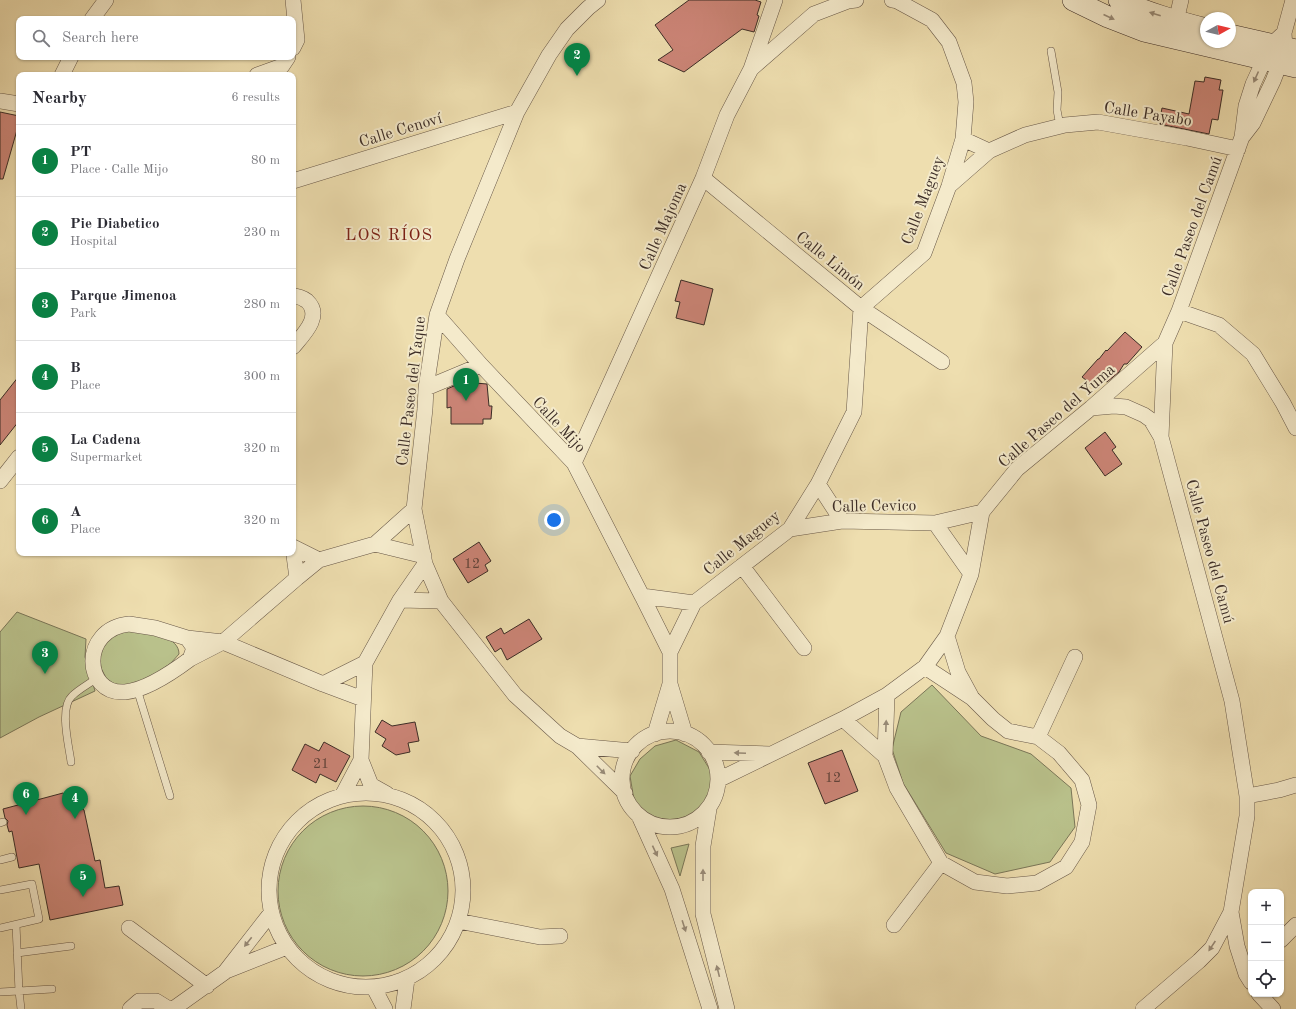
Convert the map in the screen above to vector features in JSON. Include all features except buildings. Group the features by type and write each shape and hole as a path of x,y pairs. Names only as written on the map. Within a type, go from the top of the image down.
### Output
{"main road":[{"path":"1074,0 1108,17 1144,31 1282,52"},
{"path":"1119,0 1136,8 1176,21 1200,27"},
{"path":"1236,36 1282,52"}],"street":[{"path":"94,16 106,0"},
{"path":"293,0 295,16"},
{"name":"Calle Paseo del Yaque","path":"598,0 567,29 549,55 517,112 457,260 437,315 426,388 414,509 425,560 441,601 515,695 560,736 577,746 625,793"},
{"name":"Calle Majoma","path":"574,463 703,178 727,115 751,69 775,0"},
{"path":"751,69 814,14 848,1 856,0"},
{"name":"Calle Maguey","path":"656,734 670,684 670,652 694,603 790,529 818,484 854,412 862,308 924,253 949,186 963,139 966,102 964,83 949,42 932,20 897,1 892,0"},
{"path":"1176,21 1181,0"},
{"name":"Calle Paseo del Camú","path":"1248,973 1236,946 1231,912 1247,816 1248,796 1232,701 1161,437 1165,343 1179,311 1240,143 1246,106 1253,84 1282,52 1293,0"},
{"path":"296,30 296,42"},
{"path":"64,72 70,60"},
{"path":"265,72 282,66 286,60"},
{"path":"0,101 16,104"},
{"name":"Calle Cenoví","path":"296,180 517,112"},
{"name":"Calle Payabo","path":"949,186 989,151 1025,135 1060,126 1098,122 1188,138 1240,143"},
{"path":"963,139 989,151"},
{"name":"Calle Limón","path":"703,178 862,308 942,362"},
{"path":"296,296 304,298 310,304 313,314 311,324 296,343"},
{"path":"1179,311 1219,325 1253,354 1284,403 1296,428"},
{"name":"Calle Mijo","path":"437,315 480,365 574,463 642,596"},
{"name":"Calle Paseo del Yuma","path":"718,780 887,696 925,668 947,636 971,574 982,512 1017,470 1165,343"},
{"path":"426,388 480,365"},
{"path":"1091,408 1114,406 1126,407 1144,414 1151,420 1161,437"},
{"path":"0,481 16,461"},
{"path":"818,484 842,521"},
{"path":"363,699 223,642 187,638 143,625 120,625 110,629 98,640 95,648 93,664 97,678 104,687 113,691 125,692 137,689 223,642 319,560 375,544 414,509"},
{"name":"Calle Cevico","path":"790,529 842,521 935,523 982,512"},
{"name":"Calle Cevico","path":"935,523 971,574"},
{"path":"375,544 425,560 400,600 365,663 361,760 371,785 390,796 411,804 429,817 444,834 456,854 462,876 462,898 458,921 446,945 429,965 407,979 391,985 374,988 349,987 325,979 304,966 287,947 277,931 271,913 269,883 276,853 291,827 314,807 342,796 366,793 390,796"},
{"path":"296,548 319,560"},
{"path":"294,556 297,578"},
{"path":"742,566 804,648"},
{"path":"642,596 694,603"},
{"name":"Calle Maguey","path":"642,596 670,652"},
{"path":"400,600 441,601"},
{"path":"947,636 958,672 972,698"},
{"path":"187,638 194,648 190,659"},
{"path":"1038,737 1075,658"},
{"path":"323,684 365,663"},
{"path":"887,696 885,756 897,788 941,863 975,882 1007,886 1037,883 1066,867 1082,842 1089,805 1082,780 1059,753 1038,737 1008,731 993,719 972,698 925,668"},
{"name":"Calle Maguey","path":"670,684 685,734"},
{"path":"843,719 885,756"},
{"path":"710,1009 672,889 639,816 630,805 625,793 623,779 625,764 632,751 642,740 656,734 670,731 685,734 699,741 709,752 716,765 718,780 715,795 709,809 703,846 703,914 727,1009"},
{"name":"Calle Paseo del Yaque","path":"577,746 632,751"},
{"name":"Calle Paseo del Yuma","path":"709,752 771,754"},
{"path":"342,796 361,760"},
{"path":"1248,796 1296,785"},
{"path":"639,816 650,823 666,827 682,826 697,819 709,809"},
{"path":"894,925 941,863"},
{"path":"1143,1009 1199,962 1212,948 1231,912"},
{"path":"173,1009 225,972 271,913"},
{"path":"458,921 540,937 560,936"},
{"path":"1284,937 1296,925"},
{"path":"129,928 207,986"},
{"path":"225,972 287,947"},
{"path":"403,1009 407,979"},
{"path":"374,988 385,1009"},
{"path":"1262,997 1273,1009"},
{"path":"130,1009 139,1001 156,1001 169,1009"}],"lane":[{"path":"1051,51 1058,92 1060,126"},
{"path":"71,762 65,715 66,705 71,697 97,678"},
{"path":"137,689 170,796"},
{"path":"0,860 12,857"},
{"path":"0,890 32,884 39,920 0,928"},
{"path":"16,924 21,1009"},
{"path":"18,953 71,946"},
{"path":"0,992 52,990"}],"green space":[{"path":"17,612 86,639 85,657 95,691 39,717 0,738 0,632"},
{"path":"140,630 170,640 178,648 179,654 171,663 146,681 121,686 113,683 106,678 101,668 100,657 103,645 118,631"},
{"path":"932,685 981,736 1031,754 1071,788 1075,827 1050,862 995,874 946,853 903,783 892,749 901,712"},
{"path":"676,740 699,752 712,773 711,801 695,815 677,825 653,820 634,800 630,776 640,759 655,746"},
{"path":"355,806 371,806 396,812 417,825 429,837 442,858 448,883 448,899 442,924 429,945 417,957 396,970 371,976 355,976 330,970 309,957 297,945 284,924 278,899 278,883 284,858 297,837 309,825 330,812"},
{"path":"689,844 680,876 671,848"}],"place":[{"name":"Pie Diabetico","path":"577,76"},
{"name":"PT","path":"466,401"},
{"name":"Parque Jimenoa","path":"45,674"},
{"name":"A","path":"26,815"},
{"name":"B","path":"75,819"},
{"name":"La Cadena","path":"83,897"}],"district":[{"name":"LOS RÍOS","path":"389,234"}]}
